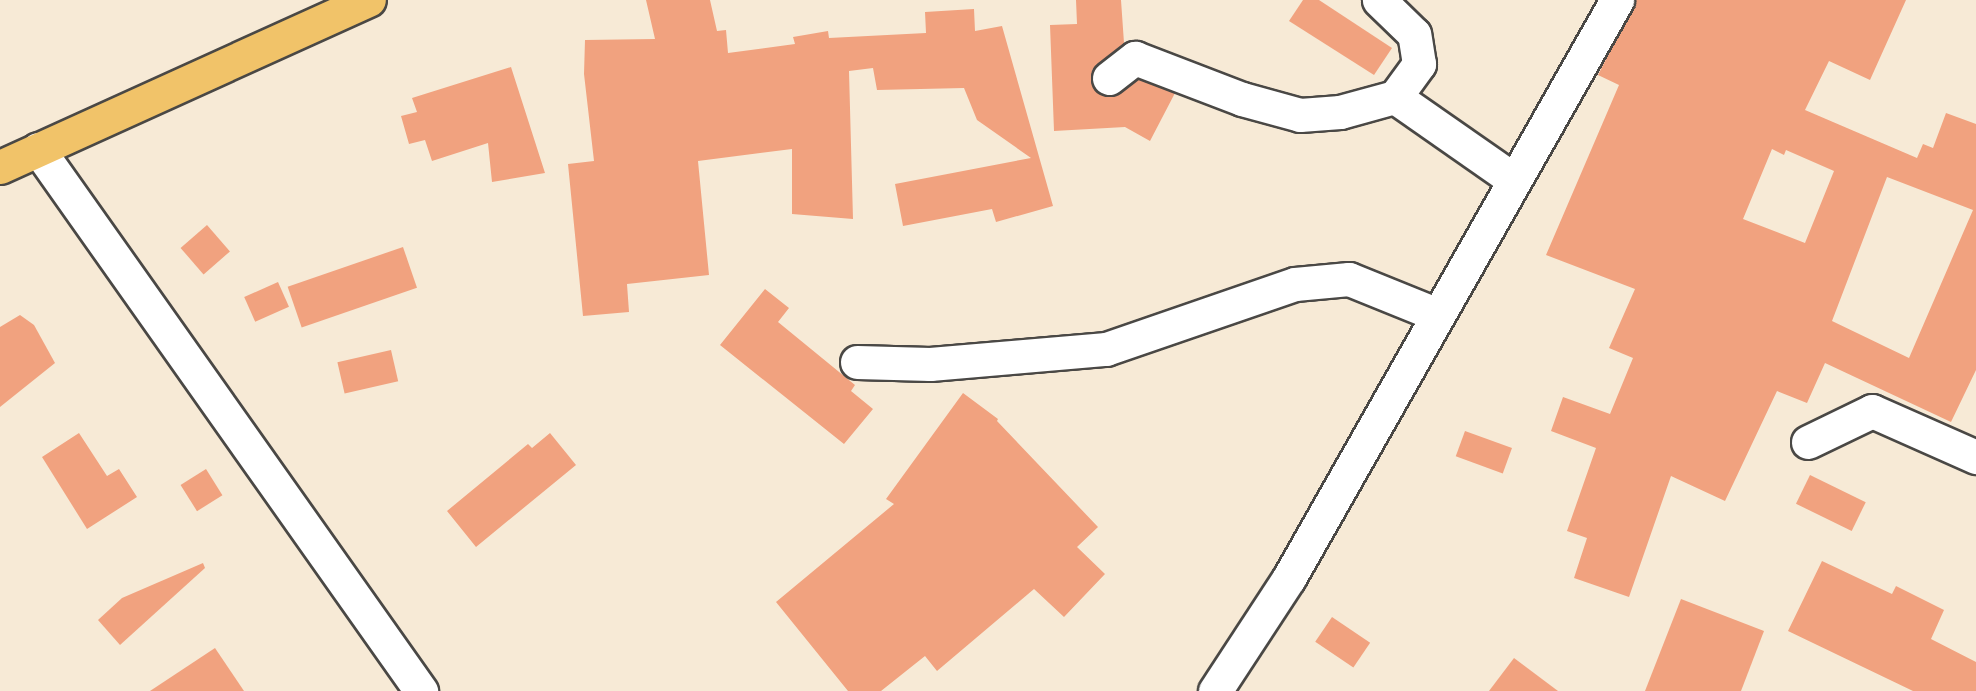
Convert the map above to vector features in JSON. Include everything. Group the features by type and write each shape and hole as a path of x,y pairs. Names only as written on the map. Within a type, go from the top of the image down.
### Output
{"main road":[{"path":"0,167 369,0"}],"street":[{"path":"1109,78 1135,58 1242,99 1300,115 1340,112 1395,96 1419,64 1414,34 1378,0"},
{"path":"1215,691 1289,578 1617,0"},
{"path":"1395,96 1514,180"},
{"path":"38,149 421,691"},
{"path":"857,362 930,364 1106,349 1295,284 1349,279 1438,315"},
{"path":"1808,442 1872,411 1976,457"}],"building":[{"path":"646,0 710,0 717,31 726,30 728,53 795,44 793,37 828,31 829,38 926,33 925,12 974,9 975,31 1002,26 1053,206 996,222 992,209 903,226 895,184 1031,158 977,120 964,88 877,90 873,68 849,71 853,219 792,214 792,149 698,161 709,275 627,284 629,312 583,316 568,164 594,161 584,74 585,40 655,39"},
{"path":"1076,0 1121,0 1124,43 1092,70 1095,90 1112,96 1138,79 1175,93 1150,141 1125,127 1054,131 1050,25 1077,24"},
{"path":"1303,0 1319,0 1392,48 1374,75 1289,21"},
{"path":"1636,0 1906,0 1870,80 1829,61 1805,110 1917,158 1923,144 1933,148 1946,113 1976,124 1976,370 1951,422 1825,363 1807,403 1777,391 1725,501 1671,476 1629,597 1574,578 1587,538 1567,531 1596,448 1551,431 1563,397 1610,414 1633,358 1609,348 1635,289 1546,255 1619,85 1598,75","holes":["1772,149 1784,155 1786,150 1834,171 1805,243 1743,219","1887,177 1973,210 1909,358 1832,321"]},
{"path":"511,67 545,173 492,182 488,143 432,161 425,140 409,144 401,116 417,112 412,98"},
{"path":"207,225 230,251 204,274 181,248"},
{"path":"403,247 417,288 302,327 288,287"},
{"path":"278,282 289,307 255,322 244,297"},
{"path":"765,289 789,308 778,322 855,385 851,391 873,409 844,444 720,345"},
{"path":"20,315 34,325 55,363 0,407 0,327"},
{"path":"391,350 398,381 345,394 337,362"},
{"path":"963,393 998,419 997,421 1098,527 1077,547 1105,574 1064,617 1034,589 937,671 925,656 881,691 848,691 776,602 894,504 886,499"},
{"path":"1465,431 1512,448 1503,473 1456,456"},
{"path":"79,433 107,476 119,469 137,497 87,529 42,457"},
{"path":"550,433 576,465 476,547 447,511 528,444 532,448"},
{"path":"206,469 222,495 197,511 181,485"},
{"path":"1810,475 1866,502 1852,531 1796,504"},
{"path":"1822,561 1892,594 1896,586 1944,610 1931,639 1976,662 1976,691 1913,691 1788,631"},
{"path":"203,563 205,568 120,645 98,620 122,598"},
{"path":"1681,599 1764,631 1741,691 1645,691"},
{"path":"1332,617 1370,643 1353,668 1315,642"},
{"path":"215,648 244,691 150,691"},
{"path":"1514,658 1558,691 1489,691"}]}
